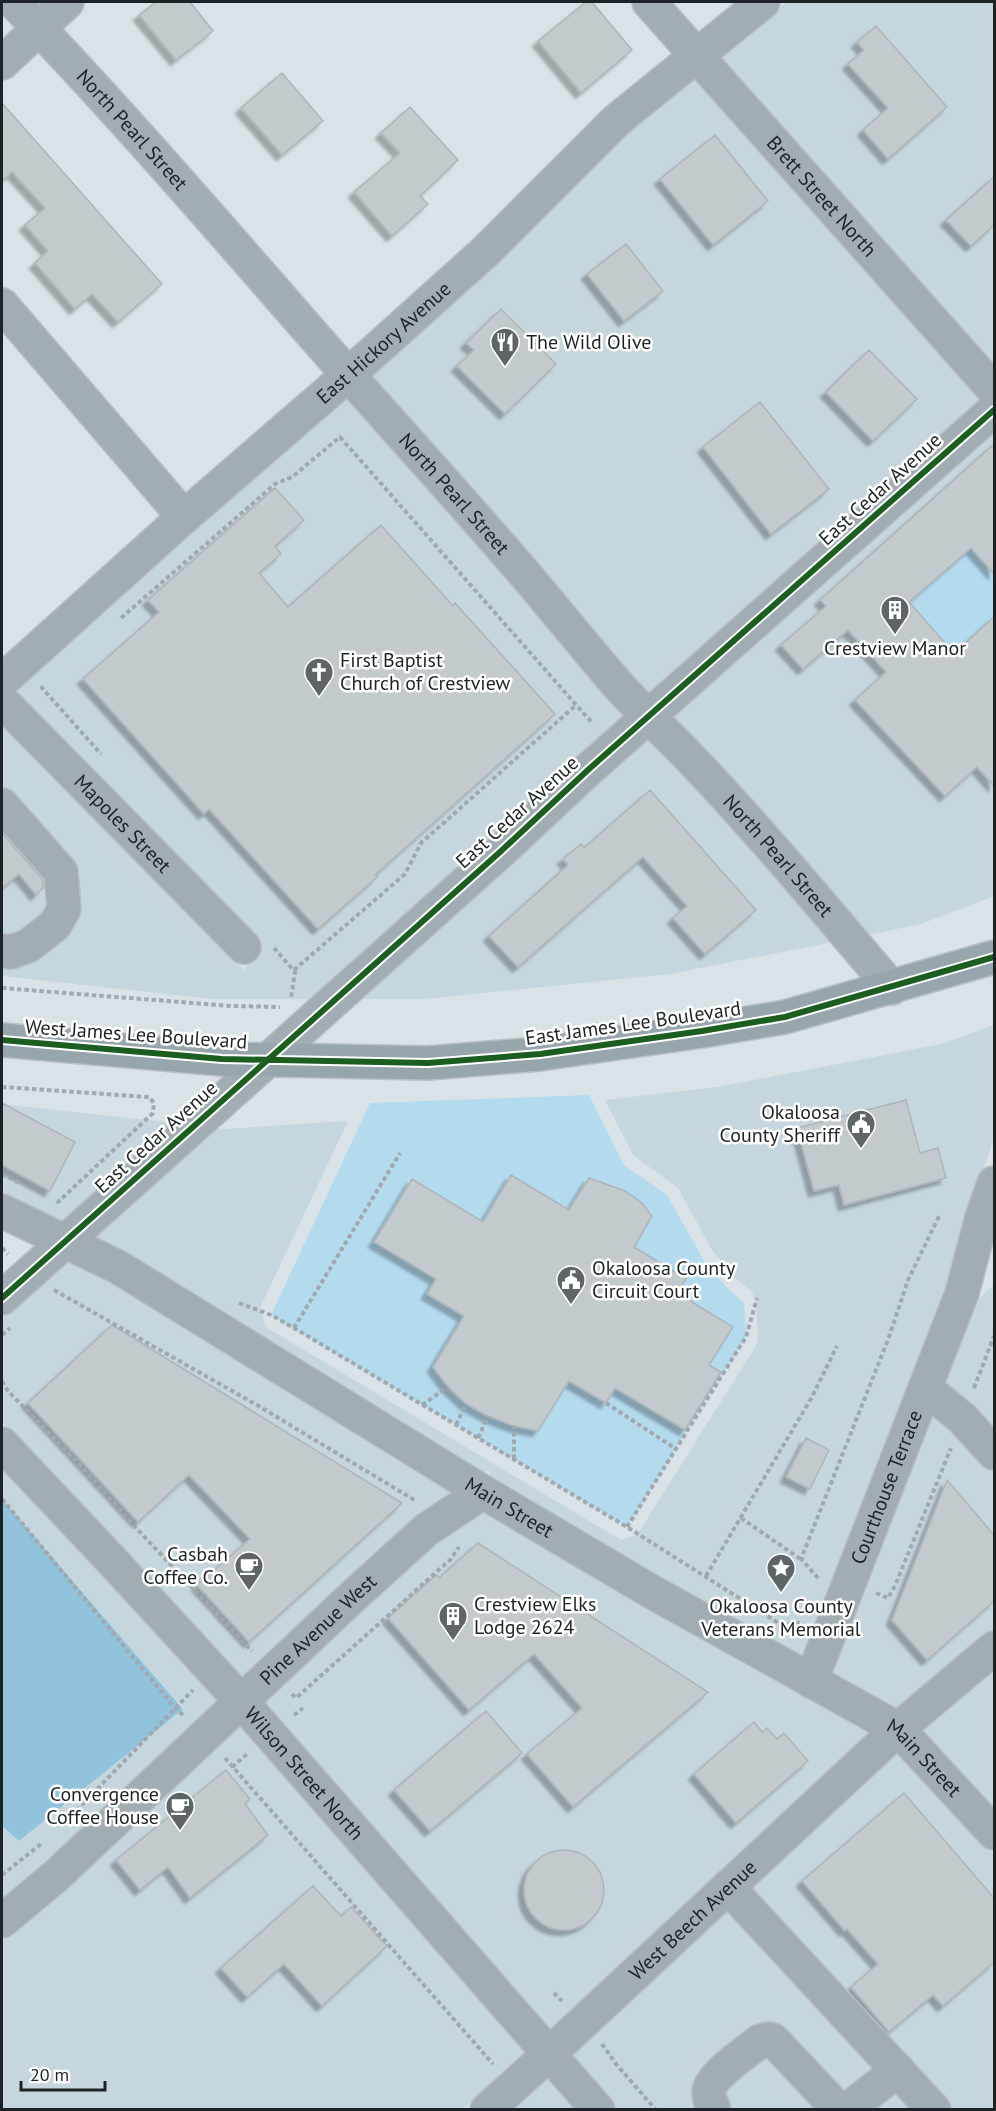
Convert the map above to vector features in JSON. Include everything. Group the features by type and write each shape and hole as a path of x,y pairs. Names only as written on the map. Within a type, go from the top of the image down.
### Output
{"main road":[{"name":"East James Lee Boulevard","path":"267,1059 428,1063 540,1054 785,1017 994,957"},
{"name":"West James Lee Boulevard","path":"2,1040 222,1059 267,1059"}],"street":[{"name":"North Pearl Street","path":"15,2 183,186 348,375 385,414 612,678 647,717 689,757 786,863 892,988"},
{"path":"2,63 67,2"},
{"name":"Brett Street North","path":"649,2 994,390"},
{"name":"East Hickory Avenue","path":"2,681 183,517 348,375 486,251 617,120 763,2"},
{"path":"8,326 183,517"},
{"name":"East Cedar Avenue","path":"2,1298 613,747 994,410"},
{"name":"Mapoles Street","path":"2,701 257,945"},
{"path":"2,805 61,872 64,909 55,925 28,946 11,952 2,951"},
{"name":"Courthouse Terrace","path":"811,1682 962,1293 994,1183"},
{"name":"Main Street","path":"2,1211 118,1267 483,1492 647,1589 898,1729 994,1833"},
{"name":"Courthouse Terrace","path":"962,1293 994,1263"},
{"path":"925,1388 962,1418 994,1453"},
{"name":"Wilson Street North","path":"2,1444 241,1701 598,2109"},
{"name":"Pine Avenue West","path":"2,1921 57,1875 426,1530 483,1492"},
{"name":"West Beech Avenue","path":"487,2109 898,1729 994,1648"},
{"path":"728,1887 934,2109"},
{"path":"714,2109 709,2092 717,2076 760,2041 768,2039 773,2040 839,2109"},
{"path":"847,2109 898,2070"}],"path":[{"path":"113,625 275,484 292,477 340,437 613,747"},
{"path":"51,680 42,688 105,758"},
{"path":"294,970 405,874 421,843 576,705"},
{"path":"257,945 294,970"},
{"path":"2,988 231,1006 290,1007 294,970"},
{"path":"2,1087 149,1097 154,1103 153,1113 58,1202 48,1197"},
{"path":"294,1328 400,1153"},
{"path":"2,1174 30,1188"},
{"path":"802,1560 889,1337 908,1280 940,1214"},
{"path":"53,1289 257,1405 412,1499"},
{"path":"627,1527 746,1337 757,1298"},
{"path":"238,1303 271,1315 294,1328 627,1527 780,1624 808,1622 832,1631"},
{"path":"873,1603 876,1593 888,1598 895,1586 994,1336"},
{"path":"706,1576 812,1397 837,1346"},
{"path":"989,1348 994,1355"},
{"path":"2,1382 8,1391 78,1462 152,1546 296,1698 451,1559 463,1541"},
{"path":"422,1405 448,1387"},
{"path":"606,1403 676,1449"},
{"path":"456,1425 466,1404"},
{"path":"478,1438 488,1416"},
{"path":"514,1425 514,1459"},
{"path":"2,1498 175,1708 205,1736 512,2086"},
{"path":"741,1518 802,1560 823,1584"},
{"path":"68,1819 213,1670 244,1644"},
{"path":"2,1875 43,1843"},
{"path":"554,1993 583,2022 656,2109"}],"shaded area":[{"path":"786,2 994,2 994,368 719,57"},
{"path":"695,76 983,399 648,696 370,376 626,133"},
{"path":"347,396 524,596 626,716 310,999 213,999 2,976 2,723 244,970 263,946 13,691 192,530"},
{"path":"994,429 994,896 921,924 867,935 670,718"},
{"path":"971,548 994,574 994,617 954,653 897,588 917,596"},
{"path":"647,738 680,770 776,875 833,942 670,974 425,999 357,999"},
{"path":"994,1025 994,1138 969,1211 950,1284 942,1291 946,1296 804,1659 494,1480 488,1470 483,1474 92,1237 214,1128 348,1121 260,1308 266,1327 621,1540 637,1535 756,1346 758,1337 756,1302 752,1292 734,1277 712,1250 678,1188 633,1155 605,1100 717,1087 942,1044"},
{"path":"589,1095 624,1165 667,1195 703,1259 726,1287 744,1303 746,1337 627,1527 271,1315 370,1103"},
{"path":"2,1104 173,1123 61,1222 2,1193"},
{"path":"66,1260 112,1282 454,1493 241,1679 2,1422 2,1319"},
{"path":"994,1284 994,1628 896,1710 830,1674 970,1313 975,1303"},
{"path":"2,1466 220,1700 48,1862 2,1901 2,1826 19,1841 183,1708 2,1499"},
{"path":"2,1499 183,1709 19,1841 2,1826"},
{"path":"484,1511 871,1732 550,2032 262,1703 434,1544"},
{"path":"994,1669 994,1811 920,1731"},
{"path":"240,1723 527,2052 463,2109 2,2110 2,1941 66,1888"},
{"path":"897,1751 994,1855 994,2109 618,2109 570,2056"},
{"path":"548,2076 578,2110 510,2110"}],"building":[{"path":"156,2 190,2 213,31 176,60 139,15"},
{"path":"586,2 592,2 632,50 581,93 538,41"},
{"path":"876,26 947,107 888,159 863,130 888,108 848,64 864,50 857,42"},
{"path":"282,73 323,121 282,155 241,108"},
{"path":"2,103 162,284 118,322 92,294 75,309 35,263 48,251 25,225 45,208 12,172 2,181"},
{"path":"410,107 458,160 420,196 428,204 392,236 354,192 400,153 381,133"},
{"path":"715,135 768,201 713,245 660,179"},
{"path":"994,177 994,225 971,246 946,220"},
{"path":"626,244 663,291 624,321 587,274"},
{"path":"501,309 556,364 505,414 457,366 474,350 466,343"},
{"path":"869,350 917,399 873,441 826,392"},
{"path":"760,402 829,489 771,534 703,447"},
{"name":"Crestview Manor","path":"994,444 994,574 971,548 909,602 954,653 994,617 994,786 977,767 945,796 855,700 886,672 848,630 803,669 781,645 826,606 820,600"},
{"name":"First Baptist Church of Crestview","path":"275,488 304,520 275,546 281,554 259,573 288,607 381,525 453,606 455,603 555,714 318,929 209,809 204,814 83,679 159,612 148,600"},
{"path":"650,790 756,910 705,954 673,918 687,906 643,857 518,967 489,936 568,865 563,859 581,844 584,848"},
{"path":"2,833 43,880 43,888 36,895 19,874 2,888"},
{"name":"Okaloosa County Sheriff","path":"906,1100 920,1153 938,1148 946,1178 844,1205 839,1185 814,1191 797,1128"},
{"path":"2,1103 75,1142 50,1191 2,1165"},
{"name":"Okaloosa County Circuit Court","path":"511,1175 569,1210 589,1178 625,1191 642,1203 652,1216 634,1247 686,1279 677,1293 733,1327 709,1365 721,1372 685,1430 615,1388 606,1403 569,1381 538,1431 514,1426 466,1404 448,1387 433,1367 464,1316 427,1294 436,1279 374,1242 412,1179 483,1222"},
{"path":"112,1325 402,1503 249,1642 197,1585 250,1539 189,1475 138,1522 28,1403"},
{"path":"806,1438 829,1450 810,1489 786,1477"},
{"path":"947,1480 994,1535 994,1601 927,1660 892,1620"},
{"path":"478,1543 708,1692 573,1807 527,1754 582,1708 534,1654 469,1710 388,1618 436,1575 439,1578"},
{"path":"486,1711 522,1753 430,1831 394,1790"},
{"path":"754,1722 762,1732 767,1728 777,1739 784,1733 808,1761 736,1823 694,1774"},
{"path":"226,1770 250,1799 245,1804 268,1835 190,1898 168,1867 140,1890 116,1860"},
{"path":"904,1793 994,1898 994,1962 943,2006 933,1995 889,2032 851,1987 878,1964 847,1929 845,1931 802,1881"},
{"path":"564,1850 579,1853 592,1862 601,1875 604,1890 601,1905 592,1918 579,1927 564,1930 549,1927 536,1918 527,1905 524,1890 527,1875 536,1862 549,1853"},
{"path":"313,1886 341,1916 351,1907 387,1946 322,2006 284,1964 247,1997 221,1968"}],"cycle path":[{"path":"2,1298 500,852 589,769 994,410"},
{"path":"2,1040 222,1059 428,1063 540,1054 785,1017 994,957"}],"place":[{"name":"The Wild Olive","path":"505,368"},
{"name":"Crestview Manor","path":"895,636"},
{"name":"First Baptist Church of Crestview","path":"319,698"},
{"name":"Okaloosa County Sheriff","path":"861,1150"},
{"name":"Okaloosa County Circuit Court","path":"571,1306"},
{"name":"Casbah Coffee Co.","path":"249,1592"},
{"name":"Okaloosa County Veterans Memorial","path":"781,1594"},
{"name":"Crestview Elks Lodge 2624","path":"453,1642"},
{"name":"Convergence Coffee House","path":"180,1832"}]}
